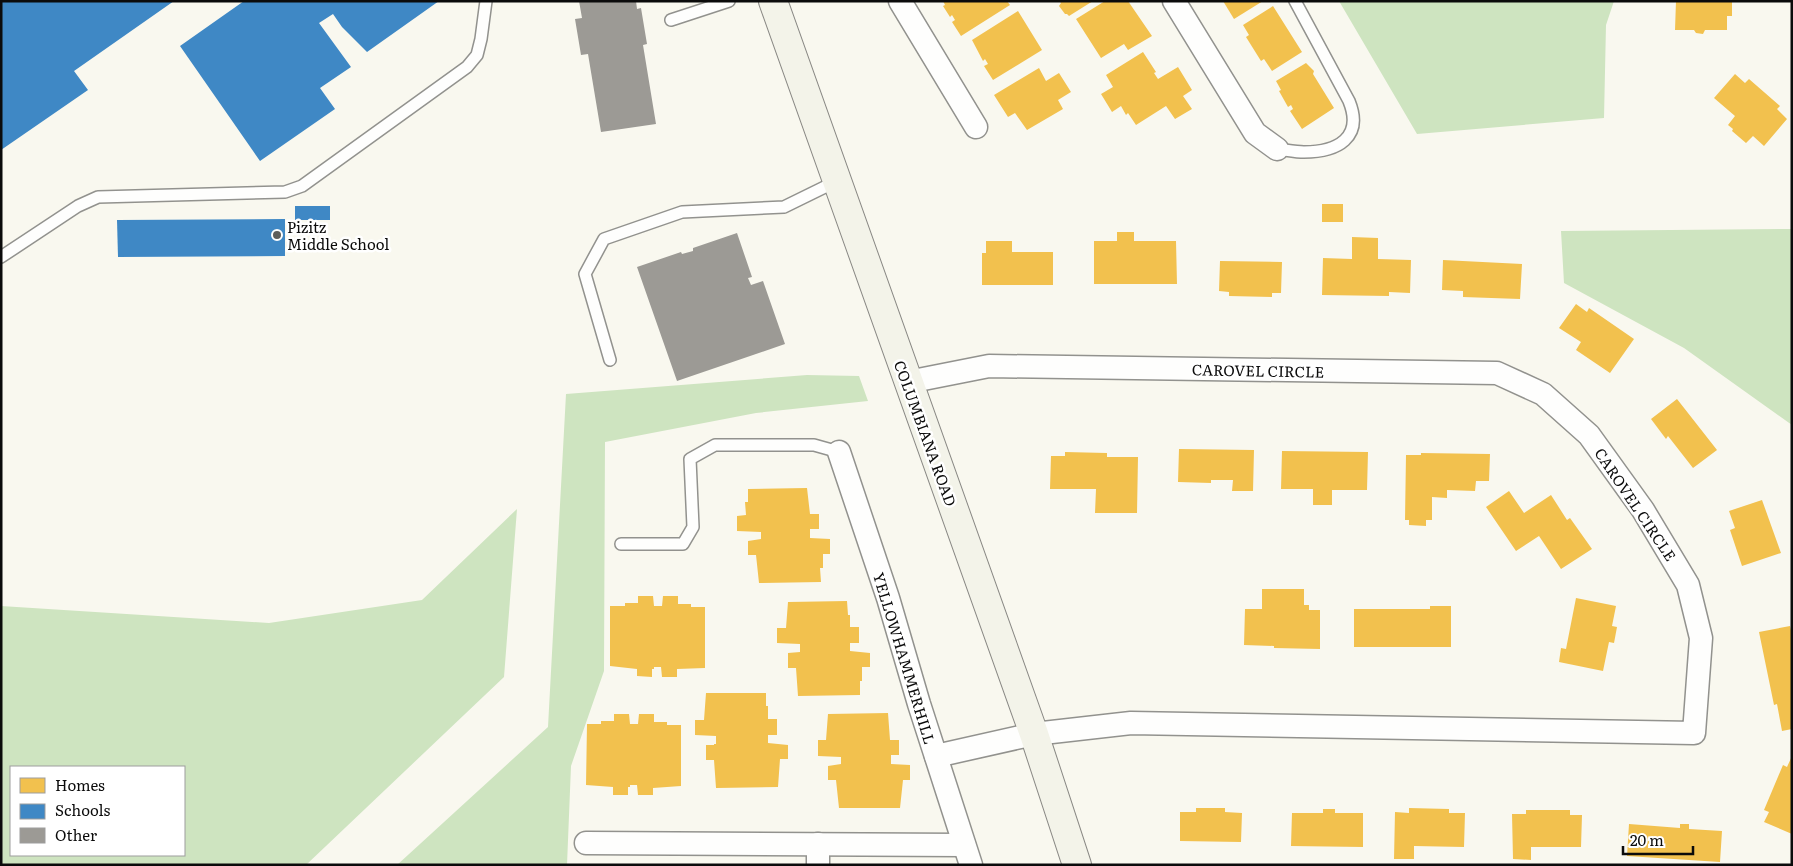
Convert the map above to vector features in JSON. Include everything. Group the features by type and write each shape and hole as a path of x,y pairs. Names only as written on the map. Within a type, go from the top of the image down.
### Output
{"main road":[{"name":"COLUMBIANA ROAD","path":"773,1 1034,734 1077,865"}],"street":[{"path":"900,1 976,127"},
{"path":"1174,1 1255,133 1277,148"},
{"name":"CAROVEL CIRCLE","path":"908,382 990,366 1497,373 1543,394 1589,435 1643,510 1688,585 1701,638 1694,732 1131,723 1034,734"},
{"name":"YELLOWHAMMERHILL","path":"839,452 888,598 919,704 967,855"},
{"path":"936,756 1034,734"},
{"path":"586,843 818,854 967,855"}],"lane":[{"path":"1,256 78,206 98,197 285,192 302,186 467,67 477,56 486,1"},
{"path":"671,20 729,1"},
{"path":"1277,148 1302,152 1320,151 1339,146 1349,138 1353,128 1353,111 1349,101 1295,1"},
{"path":"610,360 585,274 604,239 682,212 784,207 837,181"},
{"path":"621,544 683,544 693,527 690,458 715,445 814,445 839,452"}],"green space":[{"path":"1339,1 1614,1 1606,25 1604,118 1417,134"},
{"path":"1792,229 1792,425 1684,348 1564,283 1561,231"},
{"path":"807,375 859,376 868,401 756,413 605,442 604,671 571,766 567,865 397,865 548,727 566,394"},
{"path":"517,509 504,677 306,865 1,865 1,606 269,623 422,600"}],"building: Homes":[{"path":"943,1 1007,1 1010,5 961,36 952,22 955,20 952,15 950,17 943,6 945,5"},
{"path":"1059,1 1093,1 1069,16 1059,6 1061,3"},
{"path":"1105,1 1128,1 1152,36 1128,50 1124,44 1101,58 1076,19"},
{"path":"1223,1 1263,1 1234,19"},
{"path":"1676,1 1732,1 1732,16 1727,16 1727,30 1705,30 1703,34 1696,33 1694,30 1675,30"},
{"path":"1273,6 1302,52 1272,71 1264,59 1261,61 1246,37 1249,35 1243,25"},
{"path":"1018,11 1042,50 993,80 984,66 988,64 985,59 983,61 972,40"},
{"path":"1143,52 1156,72 1154,73 1158,79 1178,67 1192,90 1183,96 1192,109 1175,119 1166,106 1136,125 1128,113 1126,115 1121,106 1112,112 1101,94 1113,87 1106,75"},
{"path":"1306,63 1314,71 1313,74 1334,108 1302,129 1290,111 1293,109 1291,105 1288,107 1279,91 1281,90 1276,81"},
{"path":"1039,68 1046,81 1059,73 1071,92 1058,100 1063,109 1027,130 1015,113 1008,117 994,95"},
{"path":"1735,74 1745,83 1749,79 1780,106 1777,109 1787,119 1764,146 1753,136 1746,143 1732,131 1733,129 1728,125 1735,116 1714,98"},
{"path":"1322,204 1343,204 1343,222 1322,222"},
{"path":"1117,232 1134,232 1134,241 1176,241 1177,284 1094,284 1094,241 1117,241"},
{"path":"1352,237 1378,238 1378,259 1411,260 1410,293 1389,292 1389,296 1322,295 1323,258 1352,259"},
{"path":"986,241 1012,241 1012,252 1053,252 1053,285 982,285 982,253 986,253"},
{"path":"1443,260 1522,264 1520,299 1463,297 1463,291 1442,290"},
{"path":"1220,261 1282,262 1281,293 1272,293 1272,297 1229,296 1229,292 1219,291"},
{"path":"1576,304 1587,312 1589,308 1634,339 1610,373 1576,350 1581,342 1559,328"},
{"path":"1677,399 1717,450 1693,468 1668,436 1666,439 1651,419"},
{"path":"1179,449 1254,450 1253,491 1232,491 1233,480 1211,480 1211,483 1178,482"},
{"path":"1282,451 1368,452 1367,490 1332,490 1332,505 1313,505 1313,489 1281,489"},
{"path":"1065,452 1107,453 1107,457 1138,457 1137,513 1095,513 1096,489 1050,489 1051,456 1065,456"},
{"path":"1421,453 1490,454 1489,481 1476,481 1475,491 1447,490 1447,498 1432,497 1432,520 1426,520 1426,526 1409,525 1409,520 1405,520 1406,455 1421,455"},
{"path":"807,488 810,514 819,514 819,529 810,529 810,538 830,539 830,554 823,554 823,568 820,568 821,582 759,583 756,555 748,555 748,541 761,539 761,532 737,531 737,516 746,515 745,502 748,502 748,489"},
{"path":"1509,491 1524,513 1551,495 1567,520 1570,518 1592,549 1561,569 1539,536 1516,551 1486,507"},
{"path":"1762,500 1781,553 1742,566 1730,530 1735,528 1729,511"},
{"path":"1262,589 1304,589 1304,605 1309,605 1309,610 1320,610 1320,649 1244,645 1245,609 1262,609"},
{"path":"638,596 653,596 654,606 662,606 663,596 678,596 678,604 691,604 691,607 705,607 705,668 677,669 677,677 662,677 661,667 654,667 652,669 652,677 637,676 637,669 610,666 610,606 625,606 625,603 638,603"},
{"path":"1576,598 1616,606 1612,626 1617,627 1614,643 1609,642 1603,671 1559,662 1561,648 1566,649"},
{"path":"847,601 850,627 859,627 859,643 850,643 850,651 870,653 870,667 862,667 860,695 798,696 796,668 788,668 788,653 800,652 800,644 777,643 777,628 786,628 788,602"},
{"path":"1430,606 1451,606 1451,647 1354,647 1354,609 1430,609"},
{"path":"1790,626 1792,635 1792,729 1782,731 1777,704 1774,705 1759,632"},
{"path":"706,693 766,693 768,719 777,719 777,735 768,735 768,743 788,745 788,759 780,759 778,787 716,788 714,760 706,760 706,745 716,744 716,736 695,735 695,720 704,720"},
{"path":"888,713 890,740 899,740 899,755 891,755 891,764 910,765 910,780 903,780 900,808 839,808 836,780 828,780 828,766 841,764 841,757 818,756 818,740 826,740 828,714"},
{"path":"614,714 629,714 630,724 638,724 639,714 654,714 654,722 667,722 667,725 681,725 681,786 653,788 653,795 638,795 637,785 630,785 628,787 628,795 613,795 613,787 586,785 587,724 601,724 601,721 614,721"},
{"path":"1792,756 1792,834 1764,822 1769,812 1764,810 1783,765 1787,767"},
{"path":"1196,808 1225,808 1225,812 1242,813 1241,842 1180,841 1180,812 1196,812"},
{"path":"1409,808 1449,809 1449,813 1465,813 1464,847 1414,846 1414,859 1394,859 1395,812 1409,813"},
{"path":"1323,809 1335,809 1335,813 1363,813 1363,847 1291,846 1292,813 1323,813"},
{"path":"1526,810 1570,810 1570,815 1582,815 1581,847 1531,847 1531,860 1513,859 1512,814 1526,814"},
{"path":"1629,824 1680,828 1680,824 1689,824 1689,829 1722,831 1720,862 1627,856"}],"building: Schools":[{"path":"1,1 174,1 74,71 88,90 1,150"},
{"path":"244,1 439,1 367,52 342,27 333,14 319,23 351,67 320,88 335,109 260,161 180,46"},
{"path":"295,206 330,206 330,220 295,220"},
{"path":"285,219 285,256 118,257 117,220"}],"building: Other":[{"path":"579,1 636,1 637,9 641,8 647,44 643,45 656,124 601,132 588,54 581,55 575,19 582,18"},
{"path":"737,233 752,277 748,278 751,285 763,281 785,344 677,381 637,267 681,252 682,254 693,251 693,248"}],"place":[{"name":"Pizitz Middle School","path":"277,235"}]}
